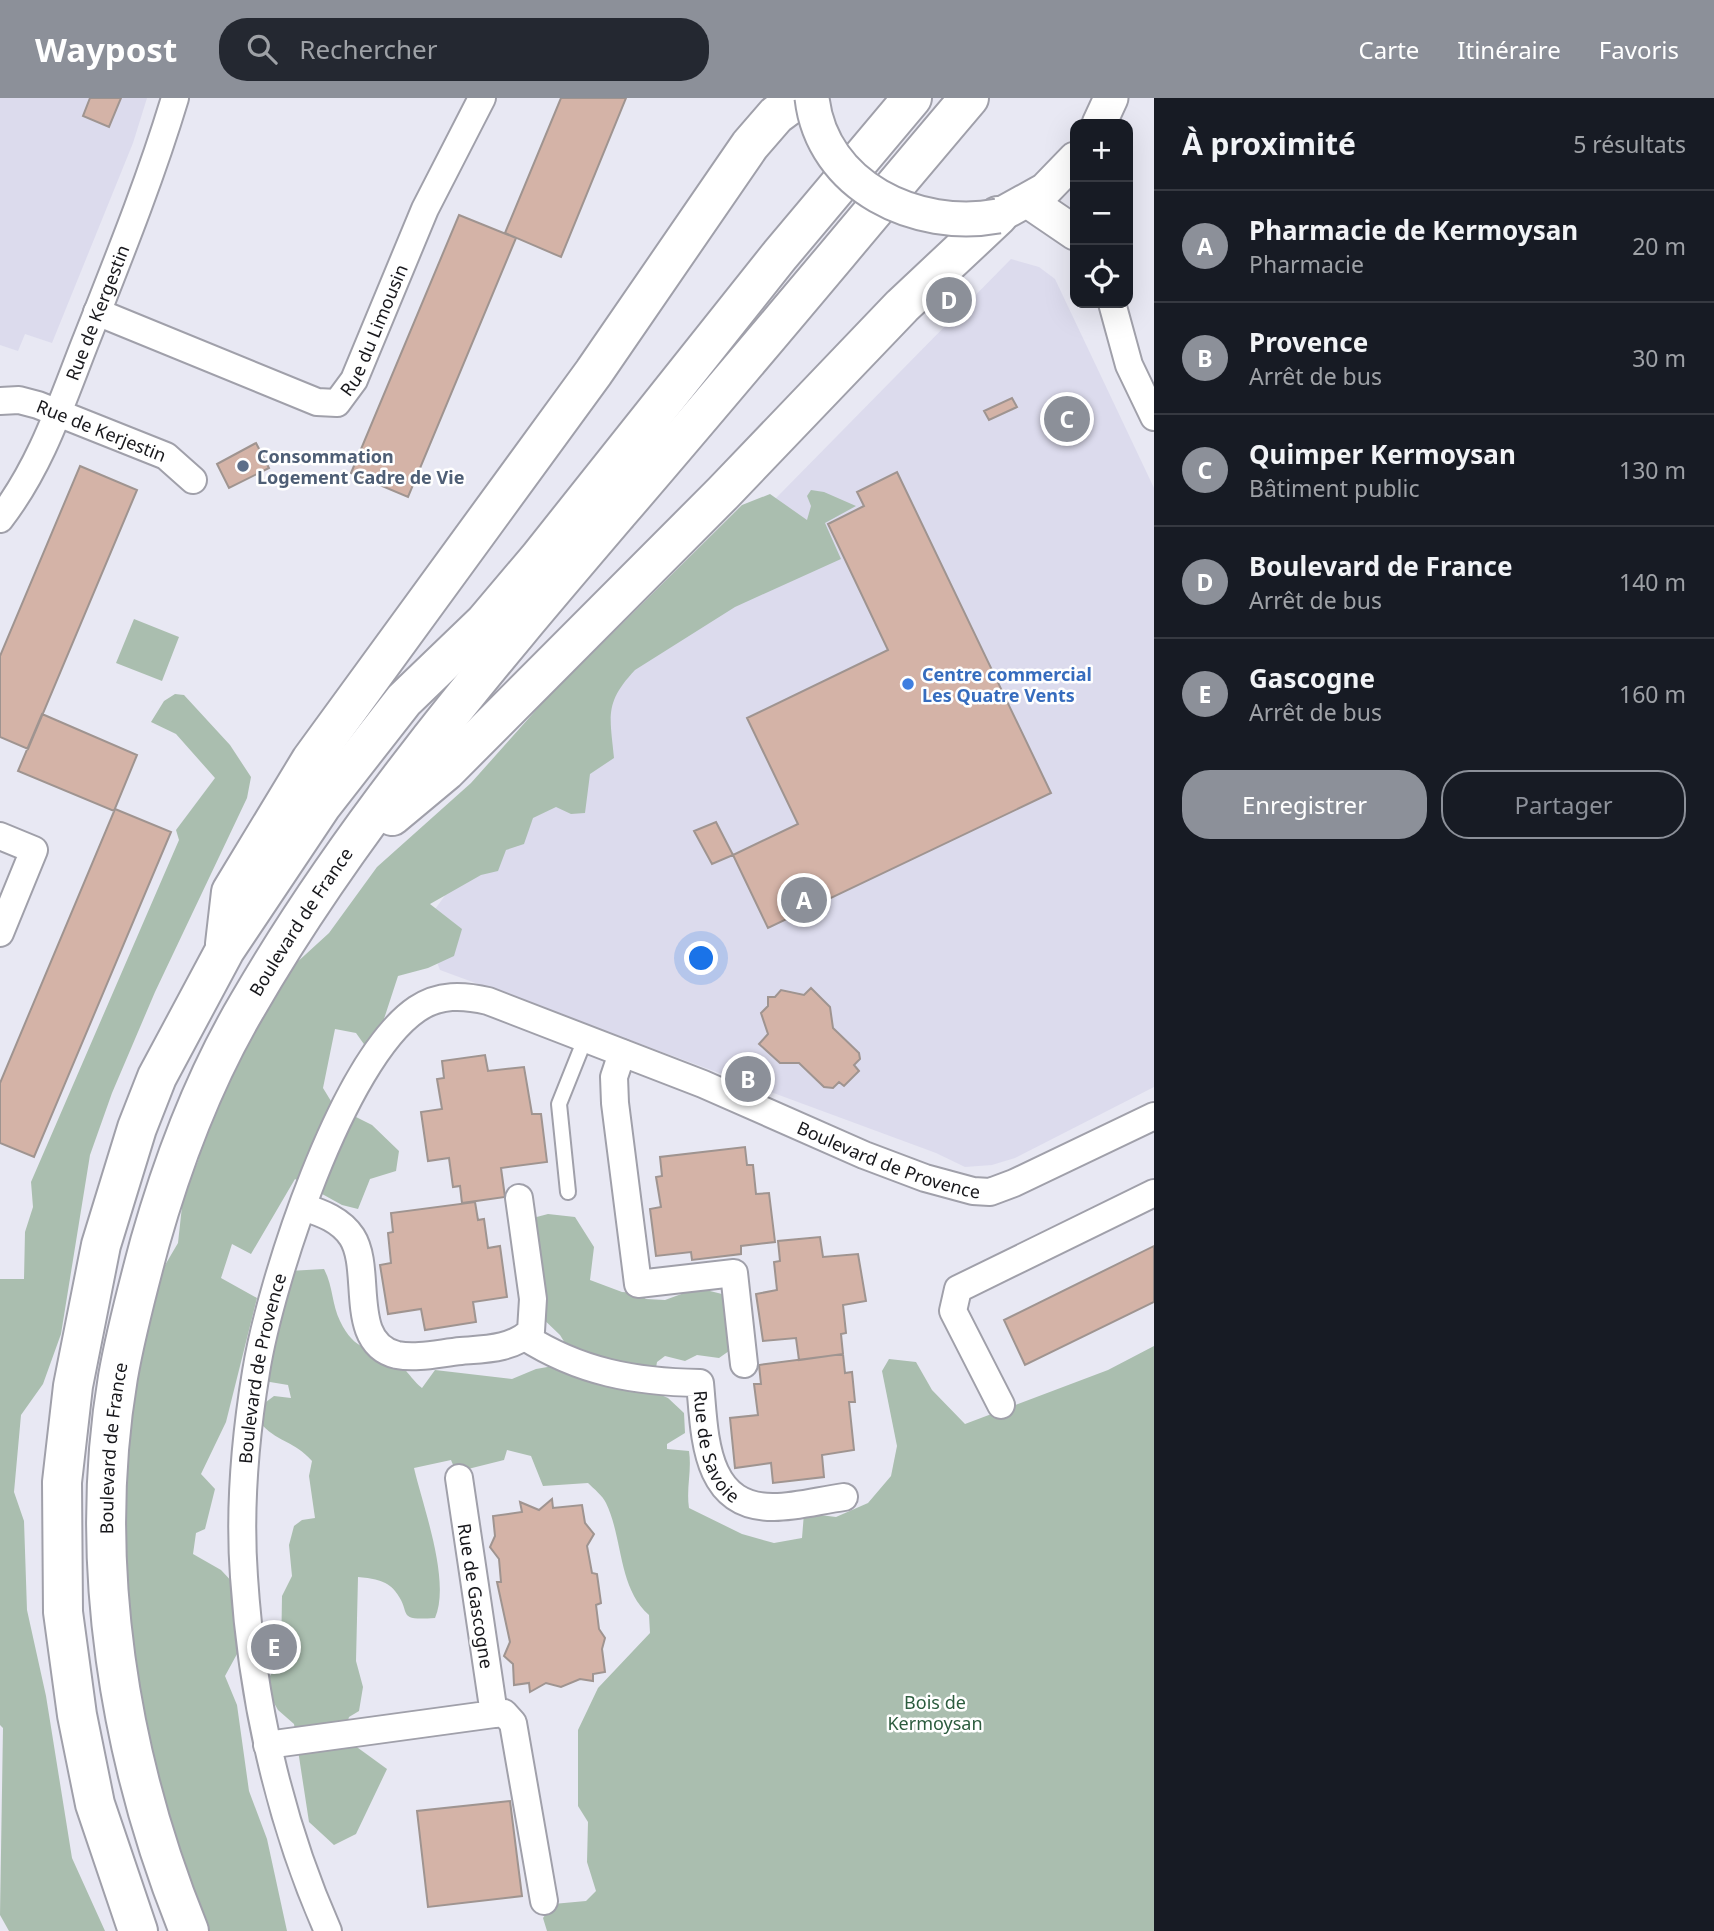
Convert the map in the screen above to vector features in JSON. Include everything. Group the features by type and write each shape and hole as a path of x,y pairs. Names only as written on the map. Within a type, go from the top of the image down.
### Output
{"main road":[{"path":"225,950 231,892 311,760 594,372 750,145 776,115 799,98"},
{"path":"138,1931 95,1804 77,1715 63,1600 61,1507 65,1440 84,1325 101,1245 120,1181 157,1077 225,950 322,805 404,700 484,623 780,255 912,98"},
{"name":"Boulevard de France","path":"189,1931 172,1891 150,1814 120,1684 107,1523 117,1380 134,1296 163,1195 204,1092 246,1007 344,855 467,690 970,98"},
{"path":"344,855 446,772 723,494 895,313 1013,209"}],"street":[{"name":"Rue de Kergestin","path":"0,519 36,464 58,413 175,98"},
{"name":"Rue du Limousin","path":"97,312 317,402 337,403 354,380 423,213 482,98"},
{"path":"812,98 821,133 844,168 874,195 908,211 942,219 1013,209 1058,179 1070,165"},
{"path":"1101,119 1111,98"},
{"path":"1013,209 1070,231"},
{"path":"1113,308 1129,365 1154,417"},
{"name":"Rue de Kerjestin","path":"0,401 19,400 166,456 194,480"},
{"path":"0,836 34,850 0,933"},
{"name":"Boulevard de Provence","path":"328,1931 305,1870 267,1745 253,1663 244,1577 244,1472 261,1349 279,1280 303,1207 327,1144 360,1079 388,1039 417,1009 446,997 476,998 739,1099 895,1168 973,1191 990,1192 1014,1183 1154,1116"},
{"path":"622,1053 614,1077 615,1103 638,1284 734,1273 744,1364"},
{"path":"1001,1405 953,1311 958,1289 1154,1193"},
{"path":"303,1207 323,1213 351,1236 358,1253 371,1335 385,1350 409,1357 503,1346 531,1331 534,1311 519,1198"},
{"name":"Rue de Savoie","path":"525,1336 554,1354 606,1374 659,1382 699,1383 708,1452 717,1478 733,1495 750,1504 777,1507 844,1497"},
{"name":"Rue de Gascogne","path":"459,1478 494,1714"},
{"path":"267,1745 504,1713 513,1723 544,1901"}],"lane":[{"path":"568,1192 559,1104 585,1039"}],"shaded area":[{"path":"0,98 147,98 133,143 52,343 25,334 18,351 0,345"},
{"path":"1011,259 1039,267 1055,279 1154,488 1154,1087 1015,1158 992,1165 965,1167 936,1153 440,970 423,926 607,670"}],"green space":[{"path":"811,490 824,492 856,506 825,523 841,559 735,607 635,670 614,701 611,720 614,758 590,774 585,813 571,814 556,807 533,818 524,844 506,850 498,871 481,875 430,904 462,929 454,956 428,968 398,976 383,1022 383,1035 366,1047 356,1033 335,1029 323,1088 334,1106 372,1125 399,1151 396,1171 370,1179 358,1209 342,1205 295,1179 251,1254 232,1244 221,1278 257,1298 226,1422 201,1474 215,1489 205,1529 196,1533 193,1554 221,1570 236,1586 243,1643 225,1676 237,1705 249,1791 267,1839 287,1931 201,1931 170,1833 136,1678 122,1567 130,1402 161,1272 178,1243 183,1197 198,1161 207,1126 282,976 329,933 377,867 471,783 545,700 742,505 770,494 807,520 811,506 807,496"},
{"path":"134,619 179,637 162,681 116,663"},
{"path":"175,694 184,695 230,745 251,777 247,798 155,992 112,1093 90,1155 61,1334 43,1384 21,1415 14,1492 24,1521 27,1610 46,1696 72,1858 105,1931 9,1931 0,1915 3,1728 0,1725 0,1279 24,1279 25,1232 33,1207 31,1182 179,840 176,830 215,778 176,734 151,722 164,701"},
{"name":"Bois de Kermoysan","path":"548,1214 575,1217 594,1247 590,1280 622,1292 637,1293 646,1299 665,1300 698,1288 722,1294 729,1351 719,1358 697,1355 685,1361 665,1356 657,1362 652,1391 668,1398 684,1413 685,1433 667,1444 667,1449 689,1451 689,1508 742,1534 774,1543 802,1538 804,1513 836,1517 868,1503 891,1476 897,1446 882,1371 889,1359 916,1362 932,1390 965,1424 1108,1370 1154,1346 1154,1931 547,1931 543,1918 553,1904 586,1901 596,1891 587,1862 588,1822 578,1806 578,1730 598,1688 650,1633 649,1615 639,1604 626,1577 611,1517 601,1495 588,1483 543,1486 531,1456 507,1450 504,1460 456,1472 451,1460 414,1468 438,1565 439,1603 435,1618 409,1617 392,1587 378,1580 358,1577 356,1661 363,1687 359,1711 349,1717 343,1737 387,1769 356,1834 334,1845 309,1822 294,1724 278,1710 270,1696 268,1679 281,1659 282,1596 292,1576 289,1545 294,1526 302,1520 315,1518 309,1476 312,1461 299,1449 275,1436 262,1425 266,1402 274,1396 291,1398 288,1385 264,1381 289,1271 324,1269 337,1315 351,1338 357,1344 396,1361 422,1388 435,1370 512,1379 536,1369 559,1365 571,1353 560,1335 537,1313 529,1219"}],"building":[{"path":"90,98 121,98 109,127 83,116"},
{"path":"561,98 626,98 561,257 505,233"},
{"path":"459,215 516,238 408,497 351,473"},
{"path":"1012,398 1017,407 989,420 984,411"},
{"name":"Consommation Logement Cadre de Vie","path":"256,443 269,468 229,488 217,464"},
{"path":"80,466 137,490 28,749 0,737 0,656"},
{"name":"Centre commercial Les Quatre Vents","path":"897,472 1051,793 768,928 733,855 798,824 747,718 888,650 828,524 864,506 857,492"},
{"path":"42,714 137,755 114,811 18,771"},
{"path":"115,809 171,832 34,1157 0,1143 0,1083"},
{"path":"716,822 733,855 712,864 694,831"},
{"path":"811,988 830,1007 833,1028 859,1053 860,1059 854,1065 859,1071 844,1086 839,1082 833,1088 824,1087 799,1063 780,1063 759,1044 768,1034 761,1013 768,1006 768,997 775,997 781,990 804,995"},
{"path":"485,1055 488,1071 524,1067 532,1114 541,1114 547,1162 501,1168 505,1197 462,1203 460,1186 453,1187 449,1158 428,1161 421,1112 442,1109 437,1079 444,1078 442,1061"},
{"path":"745,1147 747,1165 753,1165 756,1194 769,1193 775,1242 741,1246 741,1254 692,1260 691,1252 656,1256 650,1209 661,1207 656,1177 662,1176 660,1157"},
{"path":"475,1202 478,1220 484,1219 488,1248 500,1246 507,1297 473,1302 476,1322 425,1330 421,1309 388,1314 380,1265 391,1263 388,1233 393,1232 391,1213"},
{"path":"820,1237 823,1257 858,1254 866,1301 843,1305 846,1333 841,1334 843,1354 799,1360 796,1338 763,1341 756,1294 777,1290 774,1262 780,1261 778,1241"},
{"path":"1154,1246 1154,1302 1025,1365 1004,1320"},
{"path":"843,1354 845,1373 852,1372 855,1402 849,1402 854,1450 822,1455 824,1477 773,1483 771,1463 735,1468 730,1418 758,1415 754,1384 761,1384 759,1365"},
{"path":"552,1499 553,1508 582,1505 585,1523 594,1534 587,1546 592,1573 597,1574 601,1603 596,1605 599,1629 605,1638 602,1649 605,1672 593,1674 593,1681 580,1679 561,1687 546,1683 530,1692 529,1683 514,1685 513,1664 504,1656 510,1642 497,1582 501,1582 499,1559 490,1547 495,1536 493,1516 522,1512 520,1502 539,1510"},
{"path":"510,1801 522,1896 428,1907 417,1811"}],"place":[{"name":"Boulevard de France","path":"949,300"},
{"name":"Quimper Kermoysan","path":"1067,419"},
{"name":"Consommation Logement Cadre de Vie","path":"243,466"},
{"name":"Centre commercial Les Quatre Vents","path":"908,684"},
{"name":"Pharmacie de Kermoysan","path":"804,900"},
{"name":"Provence","path":"748,1079"},
{"name":"Gascogne","path":"274,1647"}]}
